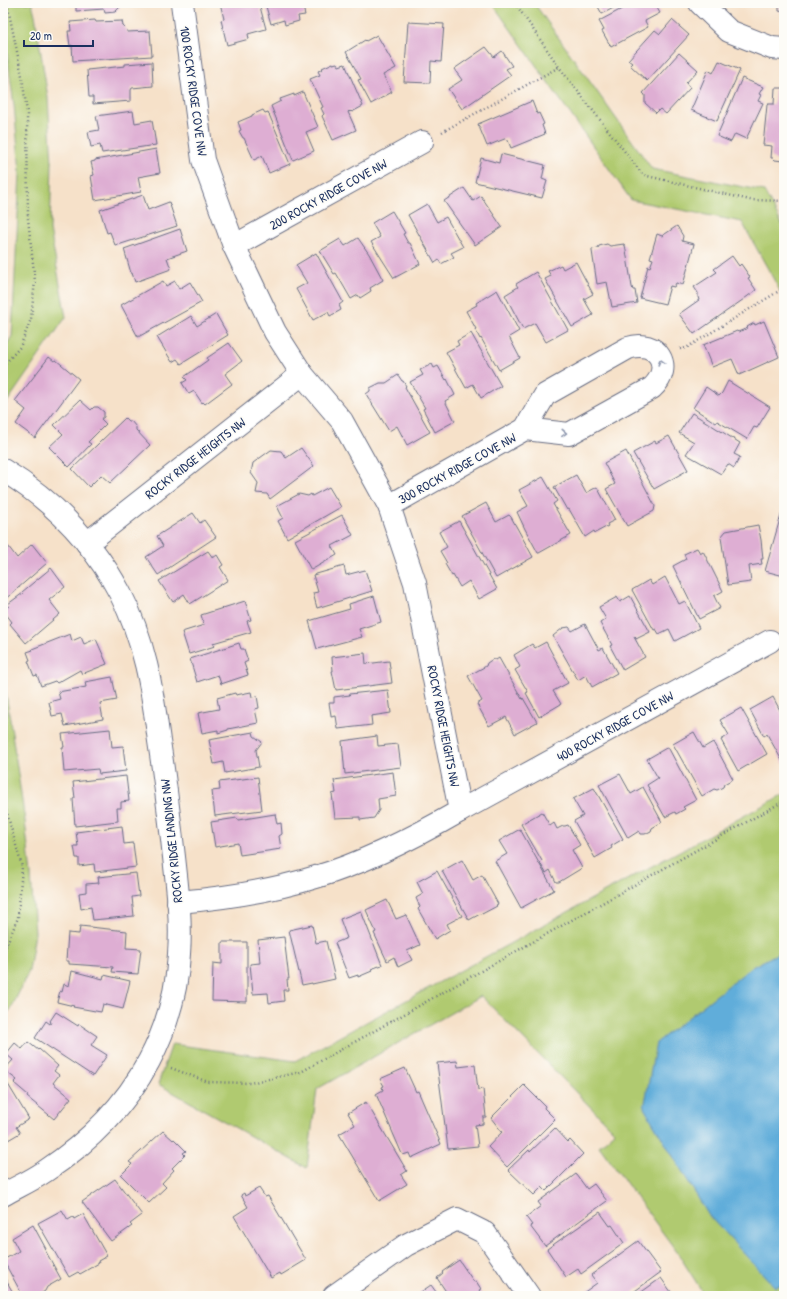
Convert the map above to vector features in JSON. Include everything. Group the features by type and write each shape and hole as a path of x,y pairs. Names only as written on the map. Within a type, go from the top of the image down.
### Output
{"street":[{"name":"100 ROCKY RIDGE COVE NW","path":"182,3 203,160 234,246"},
{"path":"700,3 730,31 772,48 784,49"},
{"name":"200 ROCKY RIDGE COVE NW","path":"234,246 422,142"},
{"name":"ROCKY RIDGE HEIGHTS NW","path":"234,246 275,332 302,374 342,421 388,506 415,583 460,811"},
{"name":"300 ROCKY RIDGE COVE NW","path":"388,506 525,429 545,395 552,391 628,348 636,345 644,345 658,353 663,368 662,376 652,388 569,434 525,429"},
{"name":"ROCKY RIDGE HEIGHTS NW","path":"87,543 302,374"},
{"name":"ROCKY RIDGE LANDING NW","path":"3,470 43,498 66,519 87,543 104,567 120,592 129,612 142,647 150,676 168,807 180,929 179,956 170,1009 150,1060 136,1083 121,1105 83,1143 43,1173 3,1195"},
{"name":"400 ROCKY RIDGE COVE NW","path":"460,811 770,641"},
{"path":"178,902 248,894 317,877 354,864 391,848 460,811"},
{"path":"334,1296 406,1246 457,1219 485,1233 529,1296"}],"path":[{"path":"3,366 20,347 31,319 35,281 28,219 27,113 22,76 7,3"},
{"path":"514,3 559,67 643,175 750,200 784,201"},
{"path":"422,142 559,67"},
{"path":"658,353 686,348 784,288"},
{"path":"150,1060 208,1082 250,1083 301,1072 784,801"},
{"path":"3,803 22,867 18,918 3,953"}],"green space":[{"path":"3,3 32,3 35,15 48,98 52,163 50,230 66,317 3,408 3,351 12,336 20,172 14,105 3,24"},
{"path":"492,3 534,3 652,169 764,191 784,228 784,298 742,222 631,200"},
{"path":"3,687 6,693 25,821 35,933 29,971 11,1009 3,1018"},
{"path":"784,794 784,1296 705,1296 677,1252 599,1146 615,1132 481,996 317,1089 307,1168 158,1084 172,1044 295,1061"}],"water":[{"path":"784,950 784,1284 775,1287 709,1216 644,1108 656,1043 752,967"}],"building":[{"path":"76,3 120,3 120,7 115,12 105,13 104,9 76,11"},
{"path":"220,3 259,3 266,29 248,34 249,39 227,45 221,20 224,19"},
{"path":"265,3 302,3 305,15 298,16 299,21 285,25 284,20 271,24"},
{"path":"596,3 623,3 602,14"},
{"path":"633,3 654,3 660,13 645,21 648,27 611,47 602,31 604,30 599,21"},
{"path":"779,3 784,3 784,12 779,11"},
{"path":"95,20 96,22 122,21 127,32 150,31 152,56 73,61 72,45 70,46 68,31 71,31 70,22"},
{"path":"672,20 689,35 647,81 630,65 632,63 628,60 655,30 660,34"},
{"path":"408,22 444,24 441,62 431,61 430,83 404,82"},
{"path":"377,35 396,68 383,75 392,92 371,104 358,80 361,79 346,52 365,40 366,41"},
{"path":"486,47 494,57 502,51 512,66 506,69 511,75 462,109 448,89 462,80 454,69"},
{"path":"679,53 698,70 686,83 690,88 666,114 660,109 656,113 645,103 645,95 643,93"},
{"path":"719,61 740,70 717,121 691,110 708,70 713,73"},
{"path":"152,62 153,86 132,88 131,101 93,104 93,97 89,97 87,70 125,66 125,64"},
{"path":"333,63 337,63 339,66 345,64 363,106 352,112 348,112 356,130 333,140 322,116 324,114 321,108 323,107 310,79 320,75 318,71"},
{"path":"742,78 763,87 759,94 761,95 758,101 763,103 746,139 735,134 731,142 717,136"},
{"path":"775,88 784,88 783,161 771,158 772,146 763,145 767,105 774,104"},
{"path":"303,92 318,127 306,132 314,151 293,160 271,106 281,101 280,99 294,94 294,96"},
{"path":"532,101 537,114 539,113 544,124 542,125 545,134 511,148 507,138 487,146 478,124"},
{"path":"263,110 265,113 268,112 290,164 269,173 262,156 254,160 244,138 239,131 241,130 238,122"},
{"path":"133,111 135,123 152,120 156,145 102,153 100,145 91,147 88,132 99,130 96,116"},
{"path":"156,149 160,173 138,177 141,192 95,200 91,176 94,175 91,162"},
{"path":"501,154 545,165 542,179 547,181 542,198 475,182 481,158 499,163"},
{"path":"464,188 473,201 481,196 502,227 475,245 444,201"},
{"path":"143,195 148,210 169,202 177,226 115,245 110,232 107,233 100,210"},
{"path":"427,204 437,222 446,217 463,247 451,253 454,257 441,264 439,260 435,263 408,215"},
{"path":"392,211 405,233 403,234 408,243 410,243 420,264 394,278 371,242 380,237 372,223"},
{"path":"677,226 683,236 682,241 694,244 683,285 676,283 674,287 670,286 665,304 640,298 648,266 650,267 653,259 650,258 657,234 662,236"},
{"path":"180,229 187,251 167,258 171,269 135,282 124,249"},
{"path":"358,238 369,254 383,280 370,288 371,291 360,298 358,295 351,299 336,273 334,274 320,251 340,239 345,246"},
{"path":"607,244 610,246 625,245 632,287 633,290 635,290 637,303 612,307 607,282 597,284 592,249"},
{"path":"316,253 343,302 339,305 341,310 330,316 328,312 313,320 296,289 307,283 296,265"},
{"path":"732,256 739,266 741,264 750,277 748,278 756,290 694,334 679,314 699,300 698,293 694,287 717,272 714,269"},
{"path":"576,262 593,294 584,299 593,315 572,327 545,279 551,276 548,271 561,265 563,269"},
{"path":"536,272 568,330 546,342 535,323 523,329 505,295 518,287 516,284"},
{"path":"163,281 166,286 175,281 179,289 190,282 202,302 138,337 121,305"},
{"path":"497,290 519,331 509,337 520,358 499,370 481,338 480,339 466,311 477,305 476,303"},
{"path":"216,314 228,335 181,364 177,359 172,362 157,337 191,316 197,326"},
{"path":"764,321 779,357 739,375 732,359 712,367 703,345 748,328 747,327 754,323 755,325"},
{"path":"471,333 501,386 481,398 473,384 466,388 446,352 459,345 457,341"},
{"path":"229,343 242,361 225,374 232,384 205,404 203,402 202,403 194,391 189,394 182,383 187,380 184,377 208,360 207,358"},
{"path":"49,357 54,361 56,360 79,379 35,438 16,424 26,410 15,401"},
{"path":"432,364 434,368 438,366 455,395 445,401 455,421 435,432 423,409 425,408 410,382 423,375 420,370"},
{"path":"398,375 406,386 405,387 430,432 407,445 397,426 389,431 366,394 370,391 370,388 380,383 386,383"},
{"path":"728,381 770,407 757,428 754,427 747,439 717,421 716,423 693,408 706,387 719,396"},
{"path":"80,400 91,410 94,407 98,407 104,412 104,417 101,419 106,424 88,442 91,444 69,467 49,447 63,434 54,425"},
{"path":"692,413 740,443 734,454 740,457 734,468 728,464 721,474 686,454 694,442 679,433"},
{"path":"125,418 128,421 131,421 136,427 136,430 150,445 110,483 101,475 89,487 72,469"},
{"path":"669,436 688,470 654,489 633,453 655,441 656,443"},
{"path":"301,448 314,466 270,499 267,494 256,493 258,483 251,473 253,463 271,450 281,451 286,458"},
{"path":"626,451 655,506 654,511 627,526 606,489 615,484 604,463"},
{"path":"576,475 586,493 597,487 615,520 607,524 608,526 595,533 594,531 585,537 554,487"},
{"path":"543,477 557,501 553,504 571,535 538,553 517,512 528,506 519,490"},
{"path":"329,487 341,507 287,538 278,521 283,518 277,506 299,494 308,496 311,494 312,496"},
{"path":"486,503 496,522 509,515 511,517 533,557 496,578 462,516"},
{"path":"784,505 784,576 765,571"},
{"path":"193,513 200,523 204,520 216,537 158,575 146,557 163,546 157,536"},
{"path":"342,515 353,535 332,546 337,555 311,570 295,540"},
{"path":"459,521 497,589 479,599 469,581 460,587 445,564 447,563 440,551 447,547 439,532"},
{"path":"758,525 763,559 761,559 762,564 749,566 751,582 728,585 721,537 726,531"},
{"path":"32,544 47,563 3,601 3,548 6,545 8,546 17,558"},
{"path":"697,548 700,553 703,551 723,591 714,596 720,608 699,619 673,566 686,559 684,554"},
{"path":"208,551 213,558 217,555 223,565 220,567 228,580 190,604 184,594 173,602 159,581"},
{"path":"344,566 346,575 365,570 372,591 317,608 313,593 318,592 313,575"},
{"path":"51,568 65,587 49,600 60,614 26,643 10,624 12,622 3,610 9,606 8,604"},
{"path":"665,577 679,604 685,601 699,628 675,641 669,629 659,634 656,629 654,630 632,590 649,580 652,585"},
{"path":"374,596 381,622 359,629 362,637 317,649 309,621 350,609 349,604"},
{"path":"630,596 650,632 636,639 635,636 634,637 645,657 623,670 600,623 606,619 599,607 617,597 620,602"},
{"path":"245,601 251,620 247,621 251,632 213,643 215,646 189,654 182,632 204,625 201,615"},
{"path":"585,624 599,650 603,648 617,673 592,687 586,675 578,680 553,636 563,628 569,627 572,631"},
{"path":"70,634 72,641 81,637 84,644 96,639 107,664 82,674 80,670 57,683 55,681 41,686 37,675 34,676 28,661 30,660 27,652"},
{"path":"546,642 568,683 553,691 561,704 539,717 526,693 528,692 515,670 520,667 514,655 532,644 535,648"},
{"path":"239,643 241,649 244,649 248,661 244,663 248,675 221,684 218,675 197,682 190,659"},
{"path":"365,653 366,664 389,661 392,683 336,690 332,671 332,657"},
{"path":"499,658 537,722 515,734 506,717 489,726 477,704 482,701 468,676 486,666 487,663 493,659 496,660"},
{"path":"112,677 117,700 100,703 103,719 65,726 62,714 52,716 49,702 60,699 58,692 86,687 85,682"},
{"path":"388,690 391,713 371,716 372,725 338,729 336,716 331,717 329,703 334,703 334,697"},
{"path":"251,692 252,697 257,696 259,708 255,709 258,723 228,729 218,733 218,730 202,733 198,713 219,709 217,698 235,693 236,695"},
{"path":"773,697 784,718 784,764 767,734 764,736 750,710"},
{"path":"741,708 767,754 738,771 721,740 729,735 720,720"},
{"path":"110,729 112,747 123,746 126,771 99,774 98,769 64,772 62,747 64,747 62,734"},
{"path":"253,732 254,736 262,742 256,750 259,767 225,773 223,762 214,764 209,740"},
{"path":"694,732 703,748 713,742 733,779 724,784 723,787 717,790 714,789 702,796 673,744"},
{"path":"377,736 378,746 398,744 401,767 345,774 342,741"},
{"path":"668,747 696,800 683,807 685,809 676,814 675,812 665,817 647,785 658,778 647,759"},
{"path":"393,772 396,796 378,799 379,810 374,818 360,820 360,817 335,818 332,794 336,793 334,780"},
{"path":"620,774 631,794 643,787 662,822 645,834 641,834 639,831 628,838 599,785"},
{"path":"126,776 129,801 121,802 121,808 117,808 118,821 75,826 73,799 75,798 73,782"},
{"path":"258,777 262,810 215,816 212,791 220,790 219,782"},
{"path":"594,788 623,839 611,846 612,848 595,858 574,821 583,816 573,799"},
{"path":"542,812 550,826 554,823 557,829 568,825 580,845 572,850 582,868 559,882 556,882 550,870 546,873 540,863 542,861 521,824"},
{"path":"275,814 277,824 281,823 282,834 279,836 281,849 240,855 238,843 215,847 211,822 237,818 238,820"},
{"path":"122,826 124,844 133,843 136,867 95,872 94,864 79,866 79,858 76,858 74,846 78,846 76,832"},
{"path":"520,829 554,890 521,908 495,861 507,854 499,841"},
{"path":"462,860 473,880 482,875 498,904 496,905 497,906 469,920 442,871"},
{"path":"437,871 462,916 447,924 450,930 435,939 418,909 420,907 416,898 423,894 417,882"},
{"path":"136,873 139,896 132,897 134,916 93,920 91,907 81,909 79,893 86,892 86,884 99,883 98,877"},
{"path":"387,900 396,919 406,915 420,945 407,951 412,960 398,967 394,957 387,961 374,933 376,932 366,910"},
{"path":"361,911 382,965 371,969 372,971 358,977 358,975 349,978 335,943 347,938 340,919"},
{"path":"312,925 316,943 326,941 335,979 302,985 289,930"},
{"path":"80,926 127,931 126,948 141,949 138,974 112,972 113,967 69,964 69,961 66,961 68,933 79,934"},
{"path":"284,937 289,979 287,979 288,990 283,990 284,1001 269,1003 268,993 253,994 250,964 260,963 258,940"},
{"path":"222,942 247,942 247,1002 212,1001 213,963 222,964"},
{"path":"72,971 103,979 104,975 130,981 123,1009 103,1004 101,1012 73,1007 74,1006 57,1002 64,984 69,986"},
{"path":"56,1012 78,1026 79,1024 97,1036 91,1045 107,1055 93,1076 35,1038 46,1021 50,1024 50,1021"},
{"path":"28,1042 38,1050 39,1049 58,1066 54,1071 59,1075 53,1083 71,1098 54,1119 27,1097 28,1095 14,1083 17,1080 4,1070 13,1060 6,1054 15,1043 22,1049"},
{"path":"457,1061 458,1067 475,1065 478,1090 483,1089 486,1117 483,1117 483,1124 475,1125 478,1146 448,1149 437,1063"},
{"path":"405,1068 416,1092 418,1091 441,1144 411,1158 409,1153 402,1154 376,1094 383,1090 382,1087 384,1086 380,1079"},
{"path":"6,1081 29,1119 16,1127 20,1133 3,1143 3,1082"},
{"path":"524,1085 545,1106 544,1108 555,1119 507,1167 488,1147 502,1132 491,1118"},
{"path":"366,1102 407,1171 401,1175 407,1184 379,1201 339,1134 355,1125 348,1113"},
{"path":"555,1128 568,1142 570,1140 583,1154 546,1191 542,1187 534,1195 508,1170 529,1150 530,1152"},
{"path":"163,1131 186,1151 183,1153 185,1155 172,1168 174,1170 162,1183 166,1187 149,1203 121,1175 132,1164 129,1162"},
{"path":"576,1174 587,1189 594,1184 607,1201 545,1246 530,1226 532,1225 526,1217 541,1206 538,1202"},
{"path":"115,1179 142,1215 130,1224 132,1226 111,1241 82,1202"},
{"path":"259,1188 265,1197 268,1196 306,1260 281,1275 280,1273 271,1278 234,1216 248,1207 241,1195 244,1193 245,1196"},
{"path":"62,1210 68,1220 73,1217 74,1219 83,1214 107,1256 98,1261 99,1263 80,1274 78,1272 69,1277 38,1223"},
{"path":"600,1212 610,1226 612,1225 624,1243 581,1274 578,1269 566,1277 547,1249"},
{"path":"33,1225 61,1279 47,1287 45,1291 39,1295 35,1294 31,1296 23,1296 3,1260 19,1251 12,1238"},
{"path":"638,1241 661,1272 628,1296 579,1296 597,1283 591,1275"},
{"path":"459,1260 474,1282 476,1281 483,1296 449,1296 437,1278 443,1273 442,1272"},
{"path":"3,1275 15,1296 3,1296"},
{"path":"661,1278 674,1296 636,1296"},
{"path":"431,1285 439,1296 415,1296"}]}
